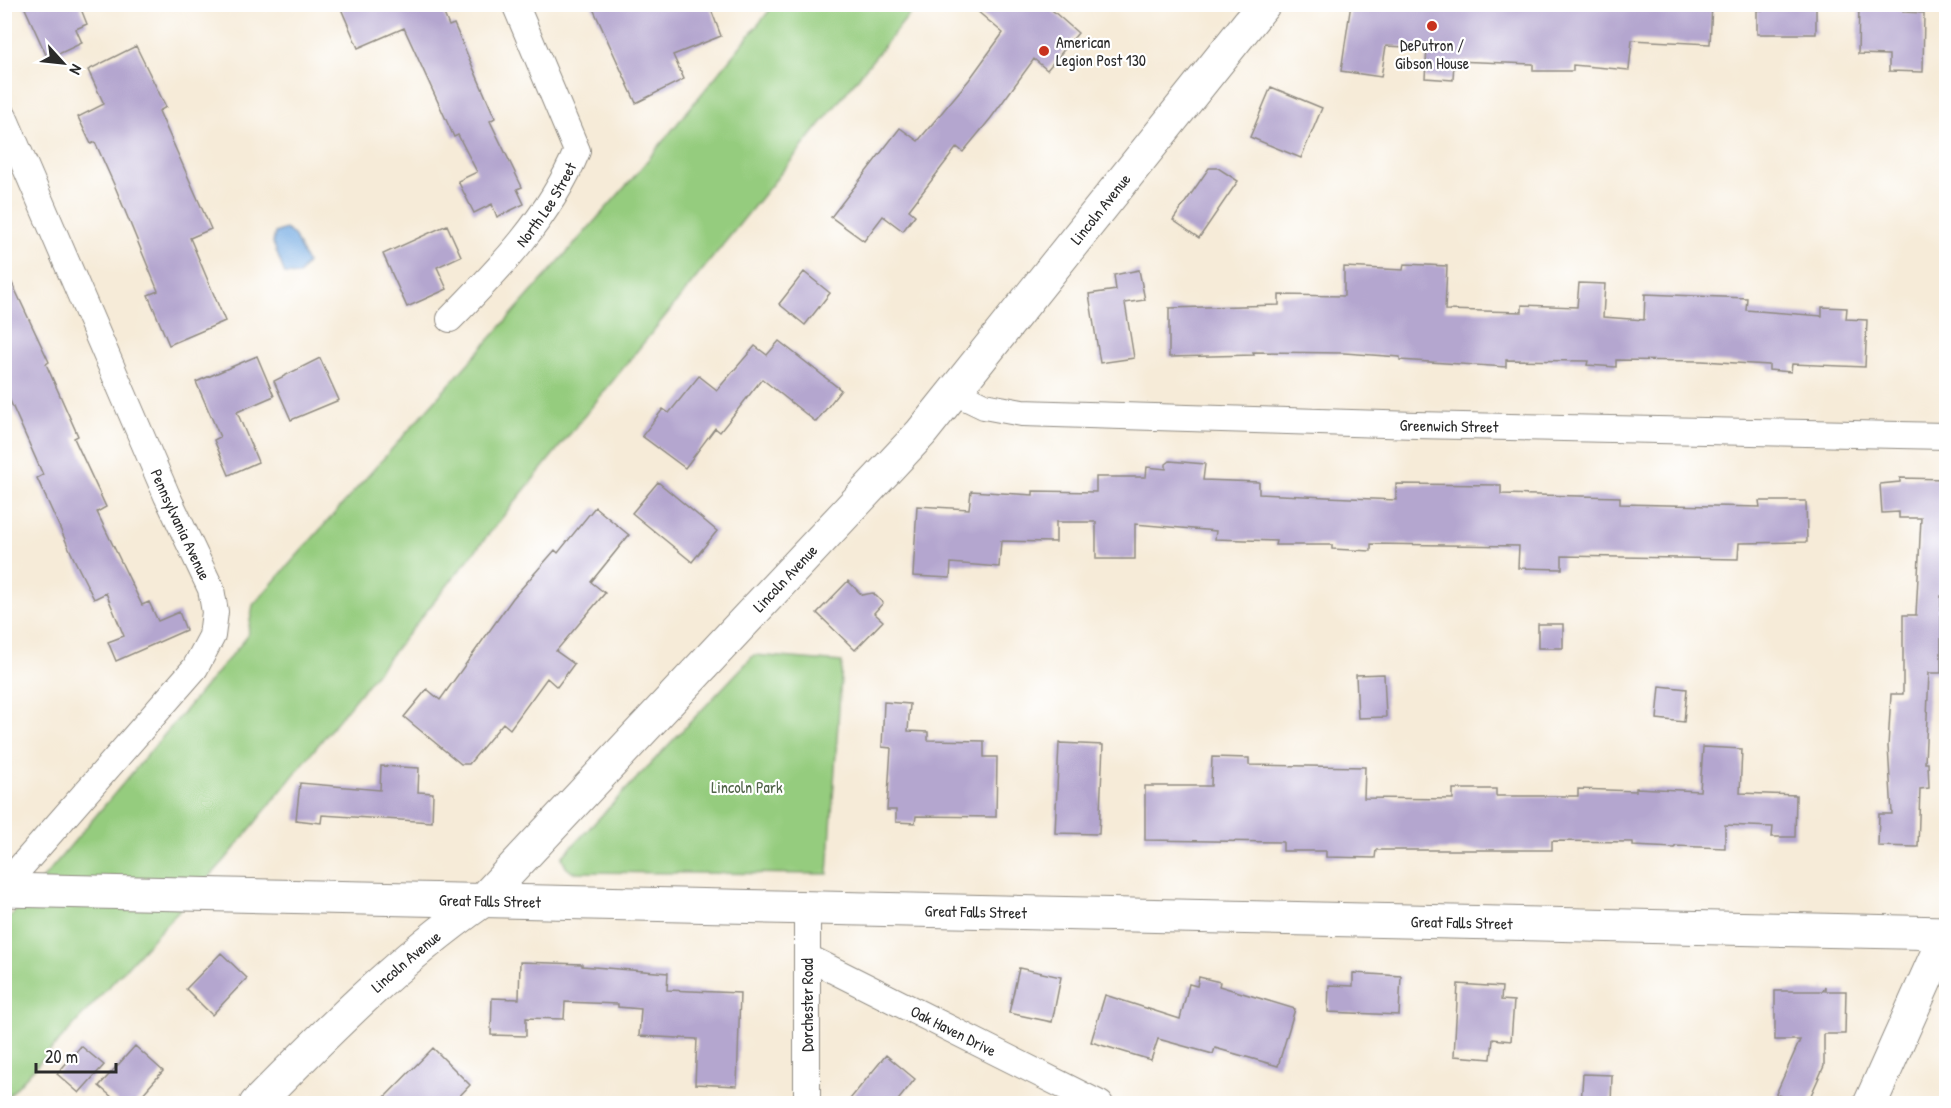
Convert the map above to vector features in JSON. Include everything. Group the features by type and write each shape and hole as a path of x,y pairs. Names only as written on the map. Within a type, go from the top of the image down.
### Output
{"main road":[{"name":"Lincoln Avenue","path":"256,1104 374,988 434,935 481,902 845,515 955,392 1264,4"},
{"name":"Great Falls Street","path":"4,888 481,902 807,906 1947,933"},
{"path":"1870,1104 1947,933"}],"street":[{"name":"North Lee Street","path":"450,320 516,251 564,184 578,151 515,4"},
{"name":"Pennsylvania Avenue","path":"4,117 167,496 211,589 215,612 212,636 195,668 4,888"},
{"name":"Greenwich Street","path":"955,392 984,406 1034,414 1947,436"},
{"name":"Dorchester Road","path":"807,906 807,1104"},
{"name":"Oak Haven Drive","path":"807,957 1100,1104"}],"green space":[{"path":"774,5 917,5 225,860 5,1100 5,917 11,916 247,637 253,605 633,178"},
{"name":"Lincoln Park","path":"754,655 842,662 828,874 572,872 566,867 562,857"}],"water":[{"path":"285,229 294,235 307,263 299,275 285,274 273,243 275,233"}],"building":[{"path":"23,4 79,4 87,24 76,29 82,43 48,59"},
{"path":"339,4 440,4 449,26 454,24 495,118 490,121 522,187 517,189 524,204 497,217 492,204 474,213 458,181 477,172 458,135 454,137 404,28 358,48"},
{"path":"591,4 709,4 721,36 673,55 684,79 636,103"},
{"path":"969,4 1045,4 1078,33 1047,70 1034,59 963,152 957,147 909,210 915,215 903,231 883,216 864,241 831,217 900,128 918,141 969,80 1003,33"},
{"path":"1351,4 1712,4 1710,44 1632,40 1629,70 1573,65 1573,71 1533,71 1533,64 1454,61 1453,80 1425,78 1427,48 1386,46 1381,77 1341,71"},
{"path":"1772,4 1816,4 1816,34 1757,34 1757,10 1772,10"},
{"path":"1859,4 1903,4 1903,12 1924,13 1923,72 1889,71 1889,55 1858,54"},
{"path":"136,46 166,107 159,111 211,229 190,238 225,321 169,345 148,295 158,291 95,142 91,144 78,117 104,104 88,70"},
{"path":"1271,87 1322,108 1301,158 1250,137"},
{"path":"1209,168 1218,168 1238,181 1199,238 1173,220"},
{"path":"447,225 461,256 437,267 447,289 407,307 383,254"},
{"path":"1404,264 1447,266 1445,310 1522,312 1522,305 1577,307 1579,283 1605,284 1603,317 1644,320 1645,294 1747,298 1746,310 1822,316 1822,307 1847,308 1846,319 1867,320 1865,367 1792,364 1791,372 1769,370 1769,365 1702,361 1616,360 1616,367 1587,365 1588,361 1506,360 1506,367 1400,360 1400,357 1344,353 1253,352 1254,355 1169,357 1169,308 1279,305 1279,295 1344,296 1344,267 1403,270"},
{"path":"4,266 49,362 46,364 78,436 74,438 106,507 97,512 142,605 149,602 158,621 179,612 186,630 116,661 108,642 124,636 106,593 94,599 74,559 37,478 43,475 4,387"},
{"path":"1139,270 1145,300 1125,303 1134,358 1100,363 1089,294 1116,290 1114,275"},
{"path":"804,272 830,293 805,325 779,304"},
{"path":"779,341 841,390 816,422 762,379 720,432 715,428 685,468 642,436 663,409 669,413 699,376 717,390 755,346 767,355"},
{"path":"257,356 274,396 237,412 258,462 229,475 214,440 220,437 196,382"},
{"path":"320,358 339,400 291,420 274,381"},
{"path":"1170,461 1205,464 1203,480 1259,482 1259,494 1396,500 1396,484 1501,485 1501,494 1620,497 1620,504 1760,507 1759,501 1806,501 1807,542 1739,543 1738,559 1562,556 1562,569 1518,568 1519,546 1371,544 1371,551 1332,549 1332,545 1275,545 1276,541 1215,539 1216,531 1135,524 1135,559 1096,559 1096,522 1056,522 1056,542 1001,541 999,567 951,563 950,578 913,576 917,506 969,509 971,491 1033,495 1033,491 1096,492 1096,477 1146,477 1147,467 1166,469 1166,464"},
{"path":"1900,478 1947,479 1947,596 1941,596 1941,673 1929,673 1925,763 1928,763 1929,788 1920,789 1918,847 1878,846 1879,814 1892,814 1888,746 1891,694 1903,694 1903,615 1916,615 1921,518 1899,518 1899,512 1882,513 1880,484 1900,482"},
{"path":"658,482 717,531 692,562 632,513"},
{"path":"595,507 629,535 591,582 605,593 556,651 574,664 557,687 547,678 510,729 503,723 469,764 461,764 404,717 427,689 440,700 513,598 555,550 558,553"},
{"path":"848,581 862,595 873,593 883,603 874,613 883,621 855,650 817,613"},
{"path":"1538,624 1563,624 1563,648 1538,648"},
{"path":"1384,674 1386,717 1358,718 1356,675"},
{"path":"1660,686 1687,689 1684,722 1657,719"},
{"path":"884,702 910,704 908,731 928,732 928,740 984,741 984,757 997,757 996,817 916,816 915,823 896,822 896,810 887,810 891,748 882,747"},
{"path":"1059,743 1103,745 1099,834 1055,833"},
{"path":"1703,747 1742,749 1740,793 1796,795 1795,837 1772,837 1773,827 1725,825 1725,848 1633,846 1633,842 1552,841 1552,850 1376,850 1375,858 1326,857 1326,851 1283,851 1283,842 1145,840 1145,786 1211,786 1212,757 1249,758 1249,765 1365,767 1364,798 1453,799 1453,789 1496,789 1496,796 1578,796 1578,789 1636,791 1636,788 1700,791"},
{"path":"381,766 419,768 418,792 433,793 432,822 322,815 321,823 296,820 300,783 380,790"},
{"path":"221,953 247,978 212,1015 186,989"},
{"path":"520,962 582,964 582,966 668,973 667,990 740,993 737,1086 695,1084 697,1039 639,1036 641,1009 618,1007 618,1004 565,1002 564,1019 526,1018 526,1036 491,1035 492,998 519,999"},
{"path":"1019,968 1061,977 1052,1022 1009,1013"},
{"path":"1353,973 1401,976 1399,1015 1328,1012 1329,985 1353,986"},
{"path":"1199,977 1220,982 1219,986 1295,1009 1278,1066 1215,1048 1213,1054 1158,1039 1151,1060 1091,1042 1105,995 1180,1019 1189,984 1197,986"},
{"path":"1458,984 1502,987 1501,1000 1514,1001 1511,1041 1493,1039 1491,1059 1454,1056"},
{"path":"1825,986 1825,991 1846,991 1845,1034 1824,1034 1824,1066 1807,1104 1797,1104 1776,1094 1800,1040 1775,1040 1775,991 1823,991"},
{"path":"81,1046 104,1065 79,1093 57,1074"},
{"path":"135,1046 163,1071 134,1104 120,1104 99,1086"},
{"path":"433,1048 470,1085 452,1104 378,1104"},
{"path":"886,1055 915,1079 895,1104 846,1104"},
{"path":"1583,1074 1612,1075 1611,1104 1581,1104"}],"place":[{"name":"DePutron / Gibson House","path":"1432,26"},
{"name":"American Legion Post 130","path":"1044,51"}]}
